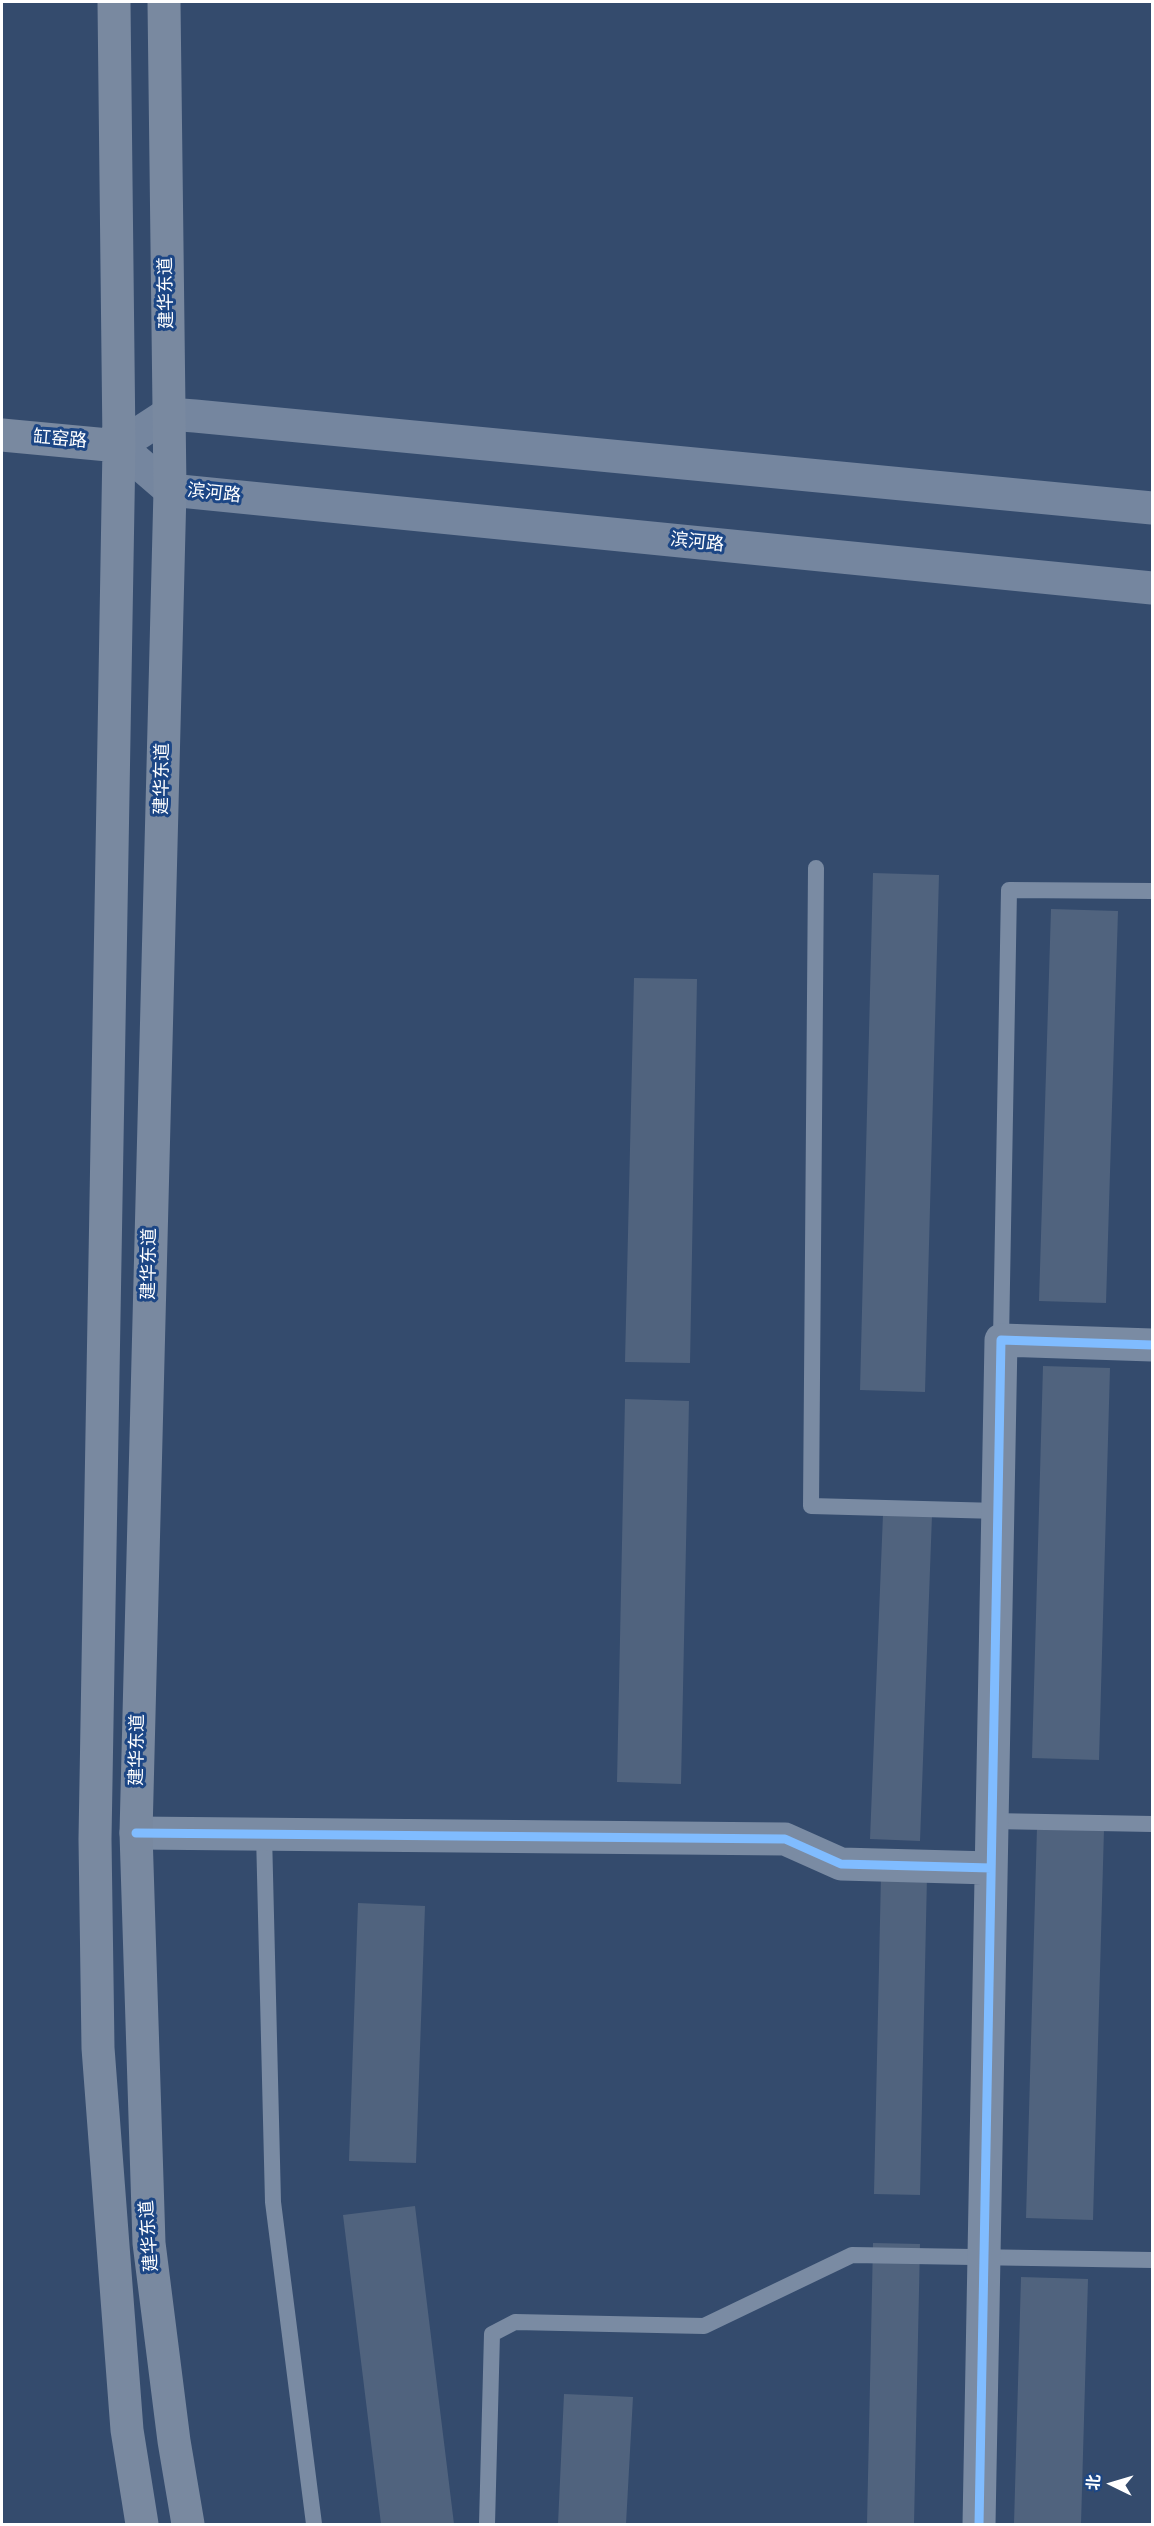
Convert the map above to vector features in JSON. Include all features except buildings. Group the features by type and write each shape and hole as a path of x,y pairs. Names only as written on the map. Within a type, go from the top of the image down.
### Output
{"main road":[{"name":"建华东道","path":"114,2 118,446 95,1839 97,2037 127,2430 142,2524"},
{"name":"建华东道","path":"164,2 170,490 136,1833 148,2243 174,2441 188,2524"},
{"path":"118,446 168,414 1152,508"},
{"name":"缸窑路","path":"2,435 118,446"},
{"name":"滨河路","path":"118,446 170,490 1152,588"}],"street":[{"path":"979,2524 1001,1340 1152,1345"},
{"path":"136,1833 785,1839 841,1864 991,1868"}],"lane":[{"path":"816,868 811,1506 998,1511"},
{"path":"1001,1340 1009,890 1152,891"},
{"path":"992,1821 1152,1824"},
{"path":"264,1834 273,2202 314,2524"},
{"path":"487,2524 492,2334 515,2322 704,2325 852,2254 1152,2260"}],"cycle path":[{"path":"979,2524 1001,1340 1152,1345"},
{"path":"136,1833 785,1839 841,1864 991,1868"}]}
